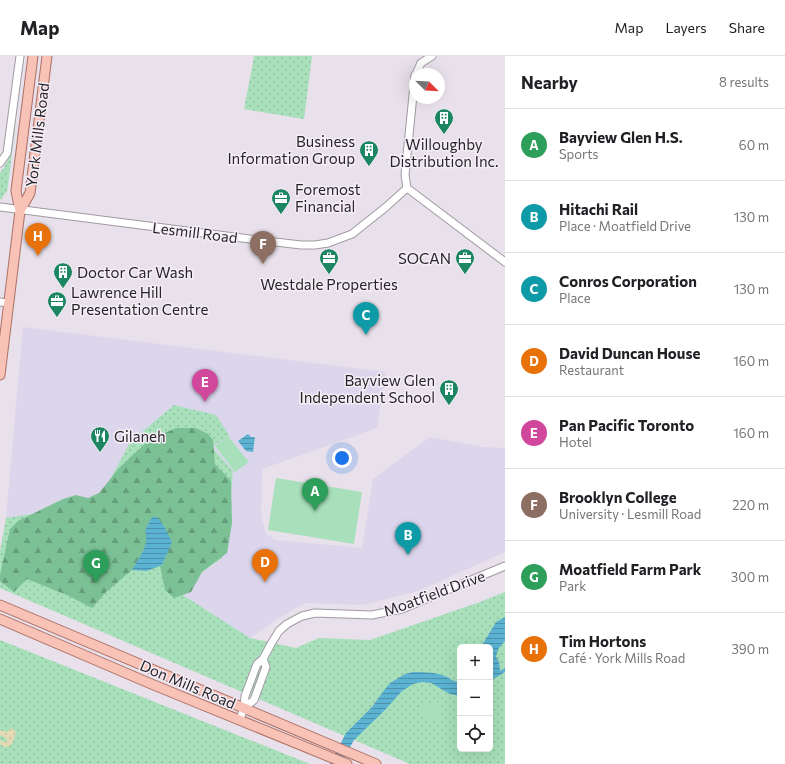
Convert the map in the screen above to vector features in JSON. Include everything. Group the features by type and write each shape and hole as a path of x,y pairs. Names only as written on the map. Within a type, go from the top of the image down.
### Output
{"main road":[{"name":"York Mills Road","path":"20,211 16,191 33,56"},
{"name":"York Mills Road","path":"0,375 4,302 20,211 30,193 47,56"},
{"name":"Don Mills Road","path":"0,605 376,764"},
{"name":"Don Mills Road","path":"0,619 149,683 348,764"}],"street":[{"name":"York Mills Road","path":"0,163 8,153 20,56"},
{"path":"419,68 421,64 432,56"},
{"path":"412,104 404,175 407,188 505,262"},
{"name":"Lesmill Road","path":"20,211 301,245 315,245 328,243 352,234 407,188"},
{"path":"0,207 20,211"},
{"name":"Moatfield Drive","path":"240,719 244,708 245,696 257,664 264,659 270,644 279,631 287,624 302,616 315,613 358,616 387,613 402,609 505,566"}],"shaded area":[{"path":"23,327 386,372 377,428 262,469 261,515 266,534 276,540 362,548 373,479 430,437 482,447 505,448 505,552 418,591 363,605 305,603 277,619 250,638 183,595 195,577 222,558 230,509 98,503 6,518"}],"green space":[{"path":"253,56 312,56 304,119 244,109"},
{"path":"14,129 7,191 0,200 0,173 8,158"},
{"path":"174,405 216,415 229,435 212,447 233,471 230,509 222,558 195,577 183,595 250,638 296,648 319,638 370,640 505,592 505,764 410,764 0,588 0,551 6,518 98,503 130,442"},
{"path":"176,428 196,428 208,434 213,440 215,464 231,481 232,523 227,553 202,572 191,592 174,598 165,590 160,566 163,565 164,526 157,517 152,517 145,530 148,538 147,545 132,570 106,592 92,608 67,595 27,579 14,592 0,581 10,529 18,521 63,499 76,495 88,498 99,493 120,467 149,440"},
{"path":"228,436 249,462 235,472 215,446"},
{"path":"276,478 362,492 354,544 268,530"},
{"path":"0,640 310,764 0,764"},
{"path":"439,702 442,718 423,721 420,704"}],"sand":[{"path":"11,728 16,732 13,742 10,746 4,747 0,744 0,740 4,742 7,741 7,739 0,735 0,730 7,732"}],"water":[{"path":"248,434 251,437 255,437 253,452 246,451 238,441"},
{"path":"152,517 157,517 164,526 172,542 162,565 147,571 132,570 141,556 145,546 145,530"},
{"path":"505,617 505,641 498,649 496,657 499,662 500,670 501,671 505,668 505,672 493,679 493,644 483,644 496,622"},
{"path":"413,672 428,672 445,676 457,681 457,695 450,694 431,683 422,682 413,684 402,691 354,740 341,764 330,764 346,733 372,707 390,683 405,674"}],"place":[{"name":"Willoughby Distribution Inc.","path":"444,135"},
{"name":"Business Information Group","path":"369,167"},
{"name":"Foremost Financial","path":"281,215"},
{"name":"Tim Hortons","path":"38,256"},
{"name":"Brooklyn College","path":"263,264"},
{"name":"Westdale Properties","path":"329,275"},
{"name":"SOCAN","path":"465,275"},
{"name":"Doctor Car Wash","path":"63,289"},
{"name":"Lawrence Hill Presentation Centre","path":"57,318"},
{"name":"Conros Corporation","path":"366,335"},
{"name":"Pan Pacific Toronto","path":"205,402"},
{"name":"Bayview Glen Independent School","path":"449,406"},
{"name":"Gilaneh","path":"100,453"},
{"name":"Bayview Glen H.S.","path":"315,511"},
{"name":"Hitachi Rail","path":"408,555"},
{"name":"David Duncan House","path":"265,582"},
{"name":"Moatfield Farm Park","path":"96,583"}]}
